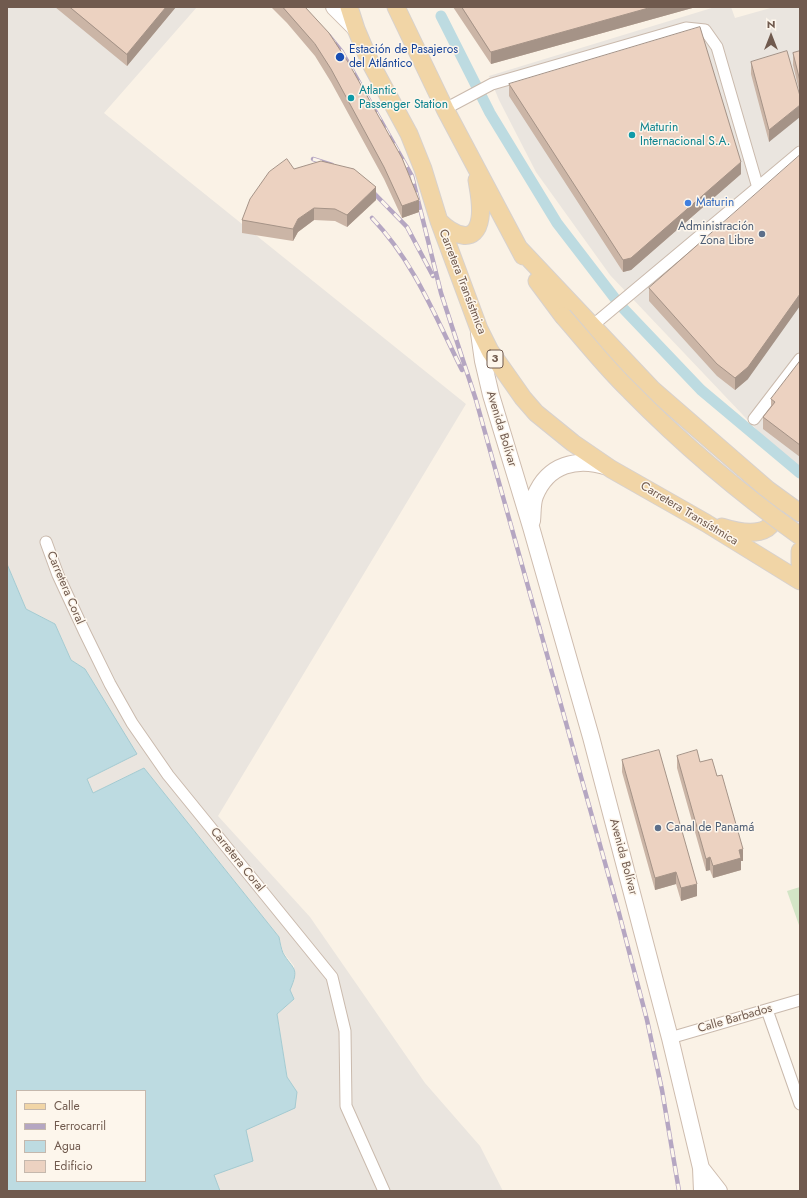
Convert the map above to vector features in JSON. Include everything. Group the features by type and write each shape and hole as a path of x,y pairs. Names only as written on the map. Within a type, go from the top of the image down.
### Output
{"main road":[{"path":"334,7 356,29"},
{"name":"Carretera Transístmica","path":"349,7 356,29 370,62 409,134 423,168 439,221 479,329 493,356 536,413 573,443 611,468 706,523 800,581"},
{"path":"396,7 445,109 518,247 539,284 563,316 636,397 700,456 751,499 800,536"},
{"path":"439,221 450,231 461,236 469,234 477,227 481,210 475,166"},
{"path":"518,247 598,321 653,390 767,489 800,513"},
{"name":"Avenida Bolívar","path":"479,329 482,361 491,395 531,526 591,737 670,1038 701,1168 702,1191"},
{"name":"Avenida Bolívar","path":"531,526 535,498 542,483 560,467 575,463 593,462 611,468"},
{"path":"706,523 740,532 754,533 766,530 772,524 774,515 773,504 767,489"},
{"path":"800,551 800,563"},
{"path":"701,1168 719,1191"}],"street":[{"path":"445,109 492,84 686,28 705,30 717,46 758,188"},
{"path":"598,321 800,152"},
{"path":"754,419 800,359"},
{"name":"Carretera Coral","path":"46,542 58,576 85,633 110,684 132,723 168,775 332,977 345,1031 346,1106 384,1191"},
{"name":"Calle Barbados","path":"670,1038 800,1000"},
{"path":"767,1010 800,1104"}],"shaded area":[{"path":"7,7 197,7 104,113 466,404 218,816 310,917 425,1083 480,1146 503,1191 220,1191 213,1175 246,1130 297,1092 287,1077 277,1014 294,999 289,990 294,979 294,966 283,952 279,937 144,768 93,793 87,779 136,754 85,669 71,660 55,624 26,609 7,564"},
{"path":"715,7 731,7 735,18 774,7 800,7 800,469 779,453 610,275 536,172 499,100 489,76"}],"green space":[{"path":"800,887 800,928 787,891"}],"water":[{"path":"7,564 26,609 55,624 71,660 85,669 137,754 87,779 93,793 144,768 279,937 283,953 294,969 295,977 290,990 294,999 277,1014 287,1077 297,1092 295,1108 246,1130 253,1161 214,1175 220,1191 7,1191"}],"building":[{"path":"70,7 166,7 127,54"},
{"name":"Atlantic Passenger Station","path":"283,7 305,7 329,33 348,62 402,158 419,200 402,206 384,167 331,69 315,44"},
{"path":"462,7 652,7 491,52"},
{"name":"Maturin Internacional S.A.","path":"700,27 741,162 631,258 623,260 509,84"},
{"path":"787,51 800,96 800,105 769,130 751,62"},
{"path":"800,51 800,81 793,53"},
{"name":"Administración Zona Libre","path":"800,155 800,294 748,367 735,378 717,364 649,288"},
{"path":"287,159 294,169 321,161 354,169 376,187 347,215 335,209 314,208 298,219 293,229 242,220 250,199 269,172"},
{"path":"800,361 800,445 763,417 775,402 771,399"},
{"name":"Canal de Panamá","path":"659,750 697,884 681,888 676,872 655,878 622,760"},
{"name":"Canal de Panamá","path":"697,750 700,762 712,759 717,776 722,775 743,849 739,850 741,858 713,866 710,857 706,859 677,756"}],"waterway":[{"path":"441,16 490,113 557,223 620,305 701,390 800,473"}],"railway":[{"path":"329,36 342,52 412,176 441,293 476,400 619,913 647,1020 662,1090 679,1191"},
{"path":"313,159 332,165"},
{"path":"369,188 407,227 433,276"},
{"path":"372,218 387,235 412,271 423,290 462,370"}],"place":[{"name":"Estación de Pasajeros del Atlántico","path":"340,57"},
{"name":"Atlantic Passenger Station","path":"351,98"},
{"name":"Maturin Internacional S.A.","path":"632,135"},
{"name":"Maturin","path":"688,203"},
{"name":"Administración Zona Libre","path":"762,234"},
{"name":"Canal de Panamá","path":"658,828"}]}
